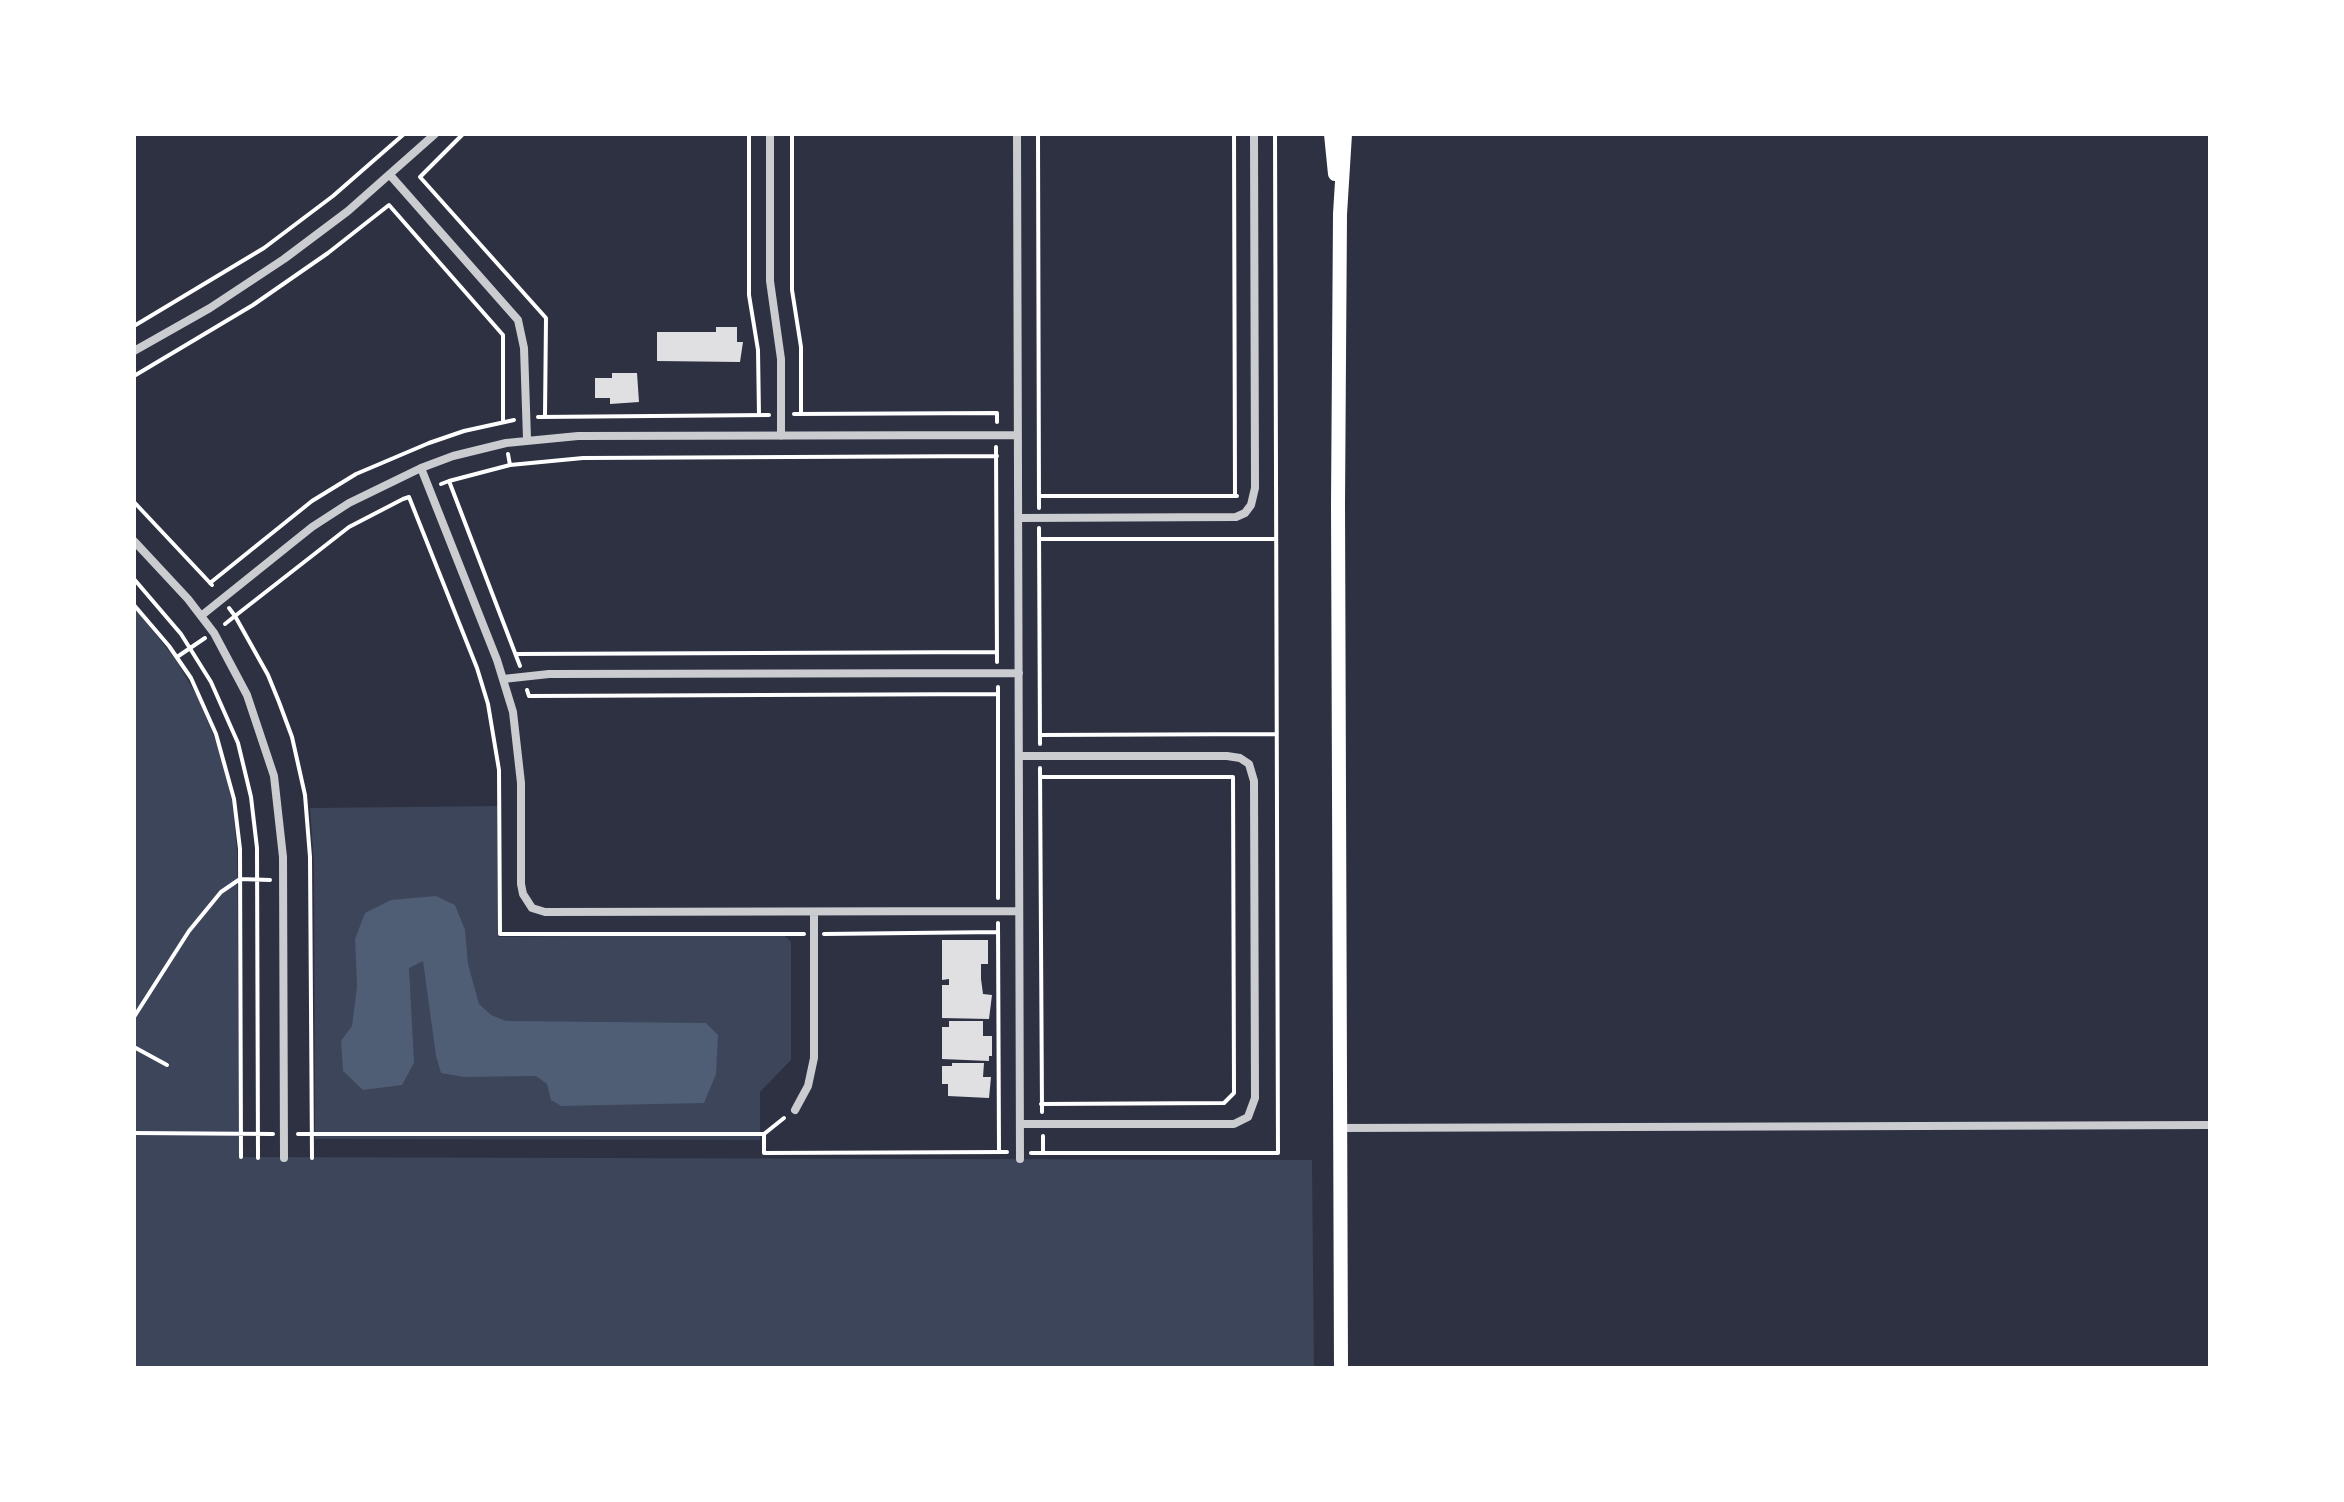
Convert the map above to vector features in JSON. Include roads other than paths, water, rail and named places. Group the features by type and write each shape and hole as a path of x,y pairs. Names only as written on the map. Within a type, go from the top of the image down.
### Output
{"main road":[{"path":"1331,134 1340,214"},
{"path":"1341,1368 1338,504 1340,214 1345,134"}],"street":[{"path":"134,351 250,283 318,234 435,134"},
{"path":"770,134 770,281 781,359 781,436"},
{"path":"1017,134 1020,1156"},
{"path":"1019,518 1228,518 1240,516 1249,509 1254,496 1254,134"},
{"path":"390,175 518,320 524,348 527,439"},
{"path":"201,616 328,516 369,492 453,456 506,443 578,436 1018,435"},
{"path":"421,468 497,660 513,712 520,757 521,884 532,908 545,912 1019,911"},
{"path":"134,541 214,633 238,677 264,739 278,799 284,880 284,1158"},
{"path":"503,679 523,676 1019,673"},
{"path":"1019,756 1235,757 1249,764 1254,777 1255,1103 1244,1120 1234,1124 1020,1124"},
{"path":"795,1110 808,1086 814,1058 814,912"},
{"path":"1340,1128 2210,1125"}]}
